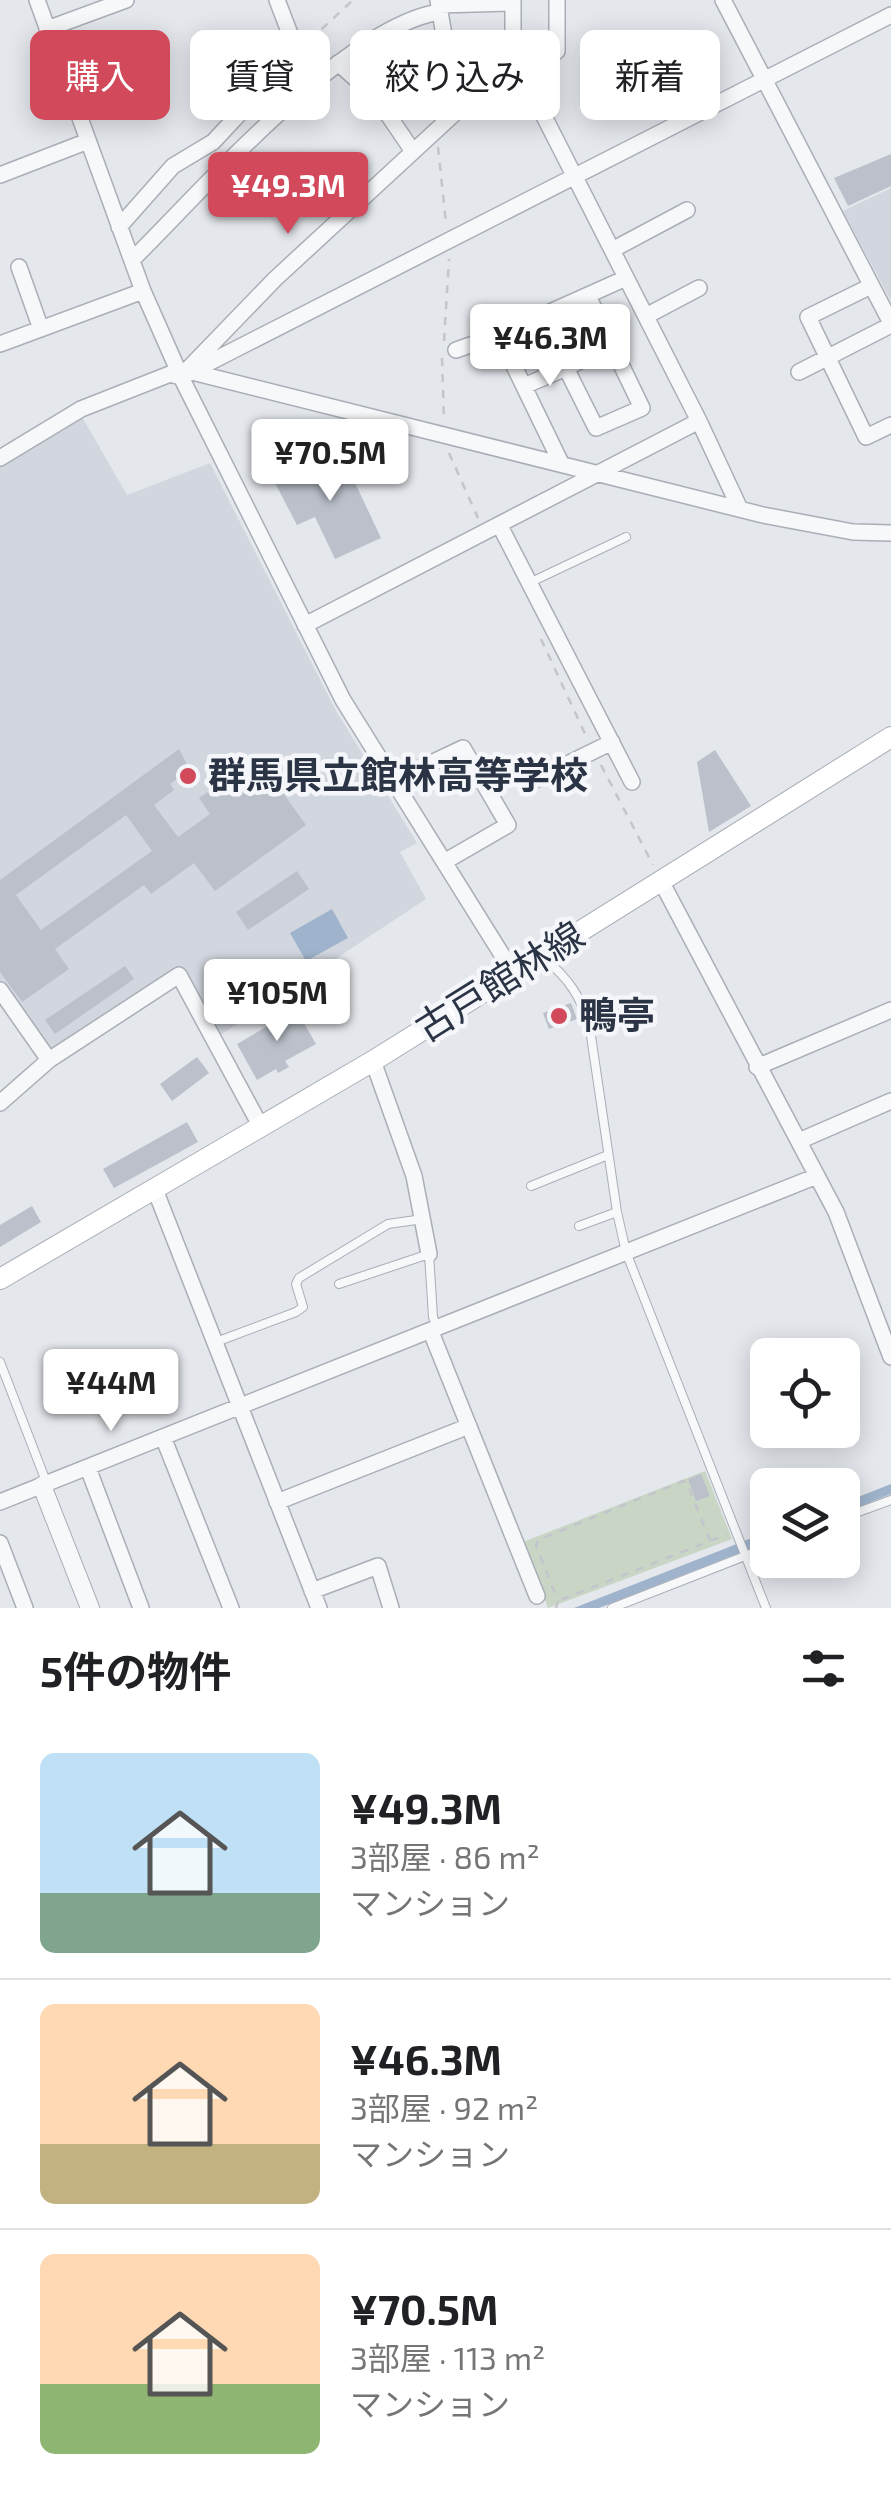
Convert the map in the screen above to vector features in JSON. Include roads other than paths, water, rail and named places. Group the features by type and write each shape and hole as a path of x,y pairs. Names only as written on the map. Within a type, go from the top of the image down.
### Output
{"main road":[{"name":"古戸館林線","path":"0,1279 373,1060 543,956 659,876 891,737"}],"street":[{"path":"37,0 143,291 305,624 343,700 514,974"},
{"path":"47,29 126,0"},
{"path":"119,227 173,166 214,142 297,52 277,0"},
{"path":"557,0 557,30"},
{"path":"723,0 891,324 799,372"},
{"path":"132,260 302,92 338,63 439,5 512,2 513,30"},
{"path":"439,5 443,30"},
{"path":"186,375 891,15"},
{"path":"338,63 376,97 412,150"},
{"path":"186,375 202,352 263,291 447,120"},
{"path":"547,120 740,509"},
{"path":"0,175 88,141"},
{"path":"612,250 687,210"},
{"path":"18,267 40,329"},
{"path":"456,350 626,278"},
{"path":"872,286 808,317 866,436 891,425"},
{"path":"646,316 700,288"},
{"path":"0,344 143,291"},
{"path":"566,368 596,428 642,408 588,296"},
{"path":"499,335 561,463"},
{"path":"524,386 612,346"},
{"path":"0,458 81,409 170,374 186,375 740,509 853,532 891,532"},
{"path":"305,624 699,421"},
{"path":"491,527 529,583 632,782"},
{"path":"534,781 612,742"},
{"path":"394,781 463,748 508,825 444,862"},
{"path":"659,876 836,1212 891,1357"},
{"path":"0,1103 50,1060 179,974 261,1127"},
{"path":"0,990 50,1060"},
{"path":"757,1067 891,1010"},
{"path":"373,1060 414,1176 429,1254"},
{"path":"798,1141 891,1101"},
{"path":"0,1502 817,1176"},
{"path":"154,1187 318,1608"},
{"path":"434,1331 540,1602"},
{"path":"276,1502 468,1426"},
{"path":"164,1437 231,1608"},
{"path":"88,1468 141,1608"},
{"path":"44,1485 90,1608"},
{"path":"0,1544 25,1608"},
{"path":"312,1591 378,1566 390,1608"}],"lane":[{"path":"529,583 626,537"},
{"path":"543,956 572,984 582,1002 590,1029 626,1252 766,1608"},
{"path":"531,1186 608,1155"},
{"path":"580,1226 617,1212"},
{"path":"216,1342 296,1312 303,1306 296,1284 298,1278 388,1224 423,1219"},
{"path":"339,1284 429,1254 434,1331"},
{"path":"0,1362 44,1485"},
{"path":"860,1511 891,1500"},
{"path":"612,1608 750,1554"}],"water":[{"path":"332,909 348,938 306,961 290,933"},
{"path":"891,1484 891,1494 860,1506 860,1496"},
{"path":"750,1539 750,1549 599,1608 574,1608"}],"place":[{"name":"群馬県立館林高等学校","path":"188,776"},
{"name":"鴨亭","path":"559,1016"}]}
